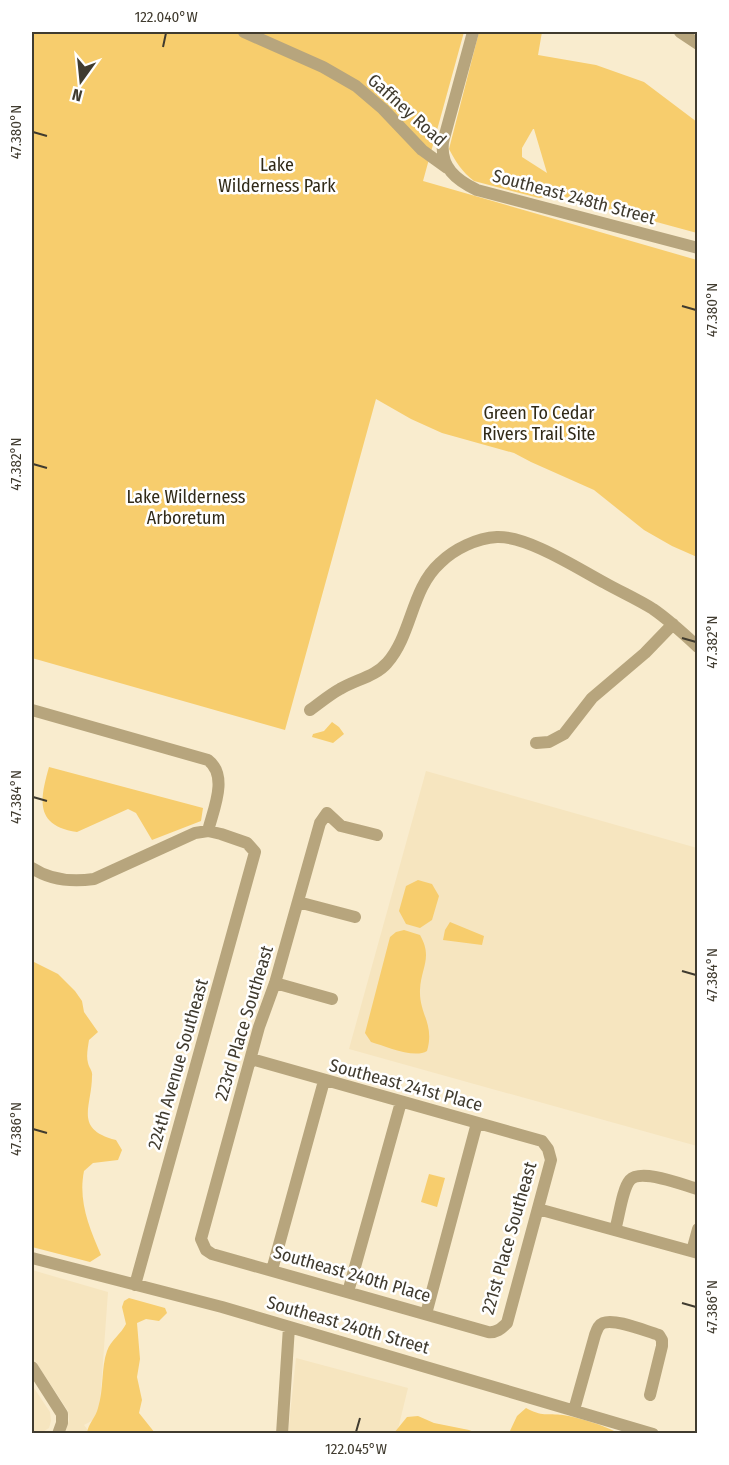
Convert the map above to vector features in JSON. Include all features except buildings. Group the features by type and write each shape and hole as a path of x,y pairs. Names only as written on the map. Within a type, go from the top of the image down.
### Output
{"street":[{"name":"Gaffney Road","path":"244,32 323,68 356,87 370,97 422,150 448,169"},
{"path":"448,169 442,156 443,142 473,32"},
{"path":"680,32 698,44"},
{"name":"Southeast 248th Street","path":"448,169 460,181 477,190 698,248"},
{"path":"310,710 339,689 380,670 395,651 430,574 440,563 463,547 482,539 498,537 524,542 632,598 673,624 698,647"},
{"path":"536,743 549,742 564,734 592,698 645,653 673,624"},
{"path":"32,710 208,760 217,769 219,778 208,831 187,836 94,879 59,878 32,868"},
{"name":"223rd Place Southeast","path":"203,1245 201,1234 320,823 327,813 341,825 377,836"},
{"name":"224th Avenue Southeast","path":"135,1285 255,852 247,843 208,831"},
{"path":"298,902 355,917"},
{"path":"275,983 332,999"},
{"name":"Southeast 241st Place","path":"250,1059 542,1142 549,1149"},
{"path":"272,1270 324,1081"},
{"path":"348,1292 401,1102"},
{"path":"426,1314 477,1123"},
{"name":"221st Place Southeast","path":"493,1333 507,1323 551,1160 549,1149"},
{"path":"615,1230 629,1181 635,1177 648,1175 698,1190"},
{"path":"538,1209 694,1252 698,1229"},
{"name":"Southeast 240th Place","path":"203,1245 212,1254 493,1333"},
{"name":"Southeast 240th Street","path":"32,1258 289,1327 653,1434"},
{"path":"574,1410 595,1335 598,1327 605,1322 614,1322 658,1335 662,1340 650,1395"},
{"path":"282,1434 289,1327"},
{"path":"32,1367 62,1414 58,1434"}],"shaded area":[{"path":"426,771 697,848 697,1146 349,1049"},
{"path":"32,1270 108,1292 99,1417 84,1425 90,1433 65,1433 69,1420 68,1411 32,1356"},
{"path":"296,1358 408,1388 397,1433 288,1434"},
{"path":"32,1385 50,1412 49,1428 41,1433 32,1433"}],"green space":[{"path":"32,32 464,32 423,181 697,260 697,557 644,530 594,490 514,453 442,433 376,399 285,730 32,658"},
{"path":"479,32 542,32 538,55 596,65 644,82 697,122 697,233 568,198 553,191 547,197 539,198 474,181 460,167 449,149","holes":["534,129 547,173 522,157 522,148"]},
{"path":"332,722 344,734 333,743 312,737 313,734 324,731"},
{"path":"49,767 203,808 201,821 152,840 136,813 128,809 77,832 63,829 53,824 44,809 44,790"},
{"path":"418,880 432,884 439,896 432,920 420,928 406,924 399,911 406,886"},
{"path":"450,922 484,936 482,945 443,940"},
{"path":"404,930 420,935 426,950 420,998 428,1026 429,1042 427,1051 415,1054 371,1042 365,1033 390,937"},
{"path":"32,961 58,974 75,991 82,1001 84,1012 98,1032 89,1040 87,1060 92,1074 88,1116 94,1130 116,1140 122,1150 118,1160 93,1163 84,1171 82,1193 84,1203 101,1255 90,1262 32,1247"},
{"path":"429,1174 445,1178 437,1207 421,1202"},
{"path":"129,1298 165,1308 167,1313 159,1321 146,1319 137,1323 140,1359 137,1377 142,1400 139,1413 155,1433 87,1433 100,1401 107,1351 126,1324 122,1307 124,1301"},
{"path":"526,1408 541,1414 563,1415 584,1420 618,1433 509,1433 517,1416"},
{"path":"418,1416 434,1423 476,1433 394,1433 407,1417"}],"park label":[{"name":"Lake Wilderness Park","path":"277,175"},
{"name":"Green To Cedar Rivers Trail Site","path":"539,423"},
{"name":"Lake Wilderness Arboretum","path":"186,507"}]}
